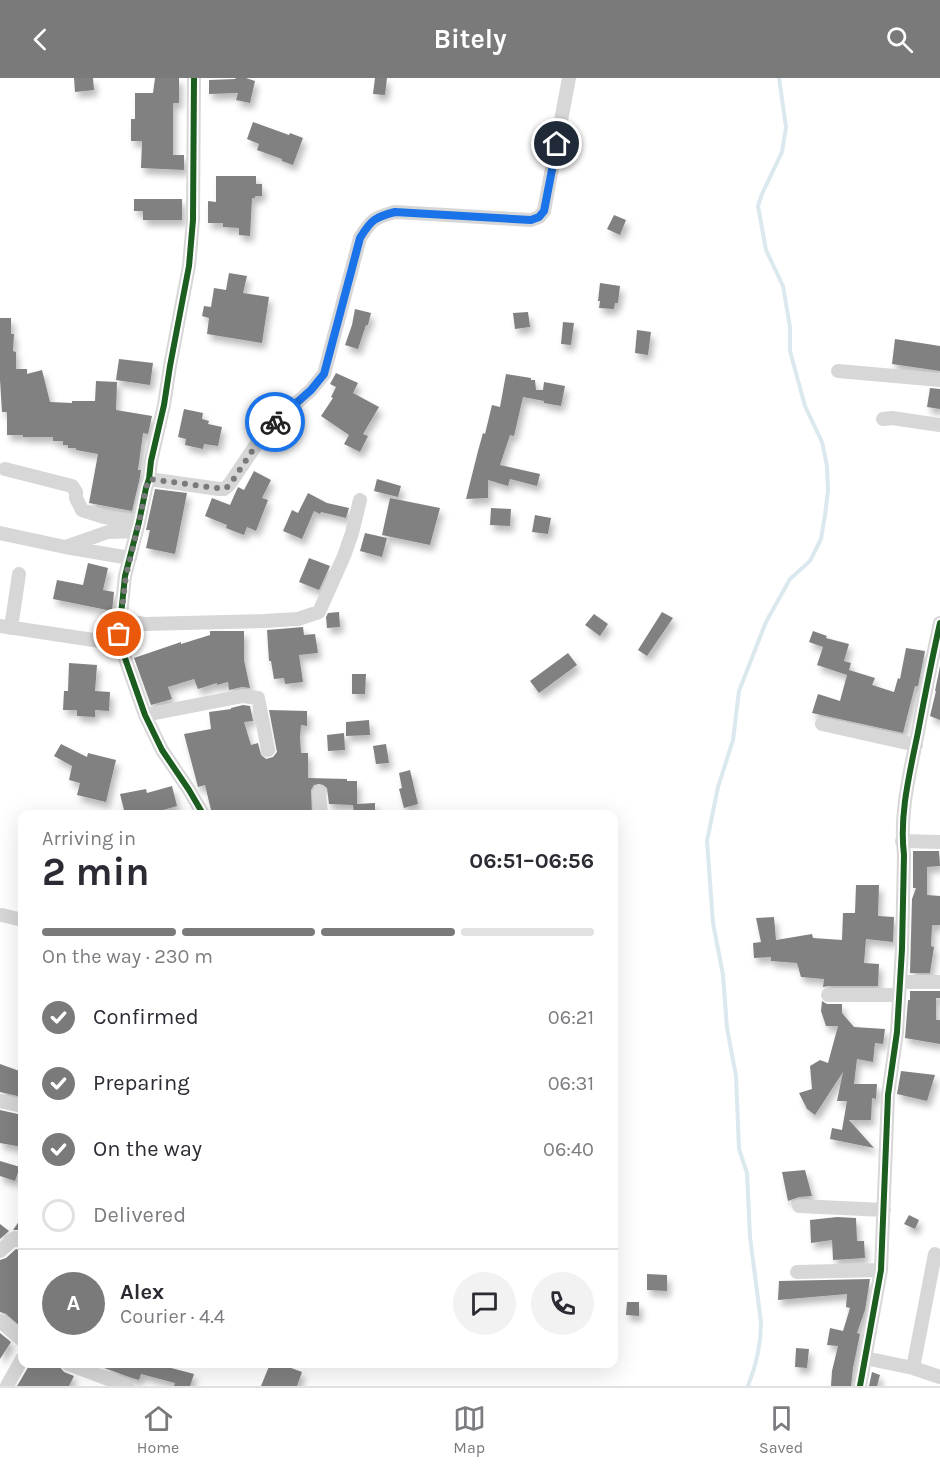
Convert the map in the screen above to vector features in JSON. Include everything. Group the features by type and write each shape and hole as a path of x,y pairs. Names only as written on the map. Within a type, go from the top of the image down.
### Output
{"street":[{"path":"194,78 193,220 189,266 164,405 130,558 119,634 120,644 145,715 162,750 201,810"},
{"path":"149,479 219,489 229,486 266,430 311,390 324,374 360,238 368,225 380,216 395,212 531,220 539,217 544,211 569,78"},
{"path":"838,371 940,380"},
{"path":"883,419 892,418 940,425"},
{"path":"5,469 72,486 82,510 138,527"},
{"path":"121,620 144,624 264,621 298,619 319,612 344,556 360,500"},
{"path":"65,547 108,532 138,527"},
{"path":"0,533 130,558"},
{"path":"19,574 5,627 120,644"},
{"path":"860,1386 881,1270 888,1095 897,1032 904,855 902,841 916,745 940,623"},
{"path":"145,715 243,696 258,698 268,750"},
{"path":"822,724 916,745"},
{"path":"319,793 321,810"},
{"path":"902,841 940,842"},
{"path":"2,915 18,919"},
{"path":"828,995 899,989 940,982"},
{"path":"0,1101 18,1105"},
{"path":"799,1206 884,1210"},
{"path":"0,1251 15,1238 18,1240"},
{"path":"913,1368 935,1254"},
{"path":"797,1272 881,1270"},
{"path":"0,1321 18,1337"},
{"path":"865,1358 913,1368 940,1377"},
{"path":"7,1386 18,1366"},
{"path":"79,1368 127,1386"}],"building":[{"path":"74,78 93,78 94,90 75,92"},
{"path":"155,78 179,78 179,103 173,103 173,155 184,155 184,170 141,168 142,141 131,141 131,119 135,119 135,93 153,93"},
{"path":"236,78 255,81 250,103 236,100 238,93 209,94 209,80"},
{"path":"375,78 387,78 385,95 373,94"},
{"path":"253,122 303,138 293,165 257,150 259,144 247,139"},
{"path":"216,176 256,176 256,184 262,184 262,196 252,198 250,236 239,235 239,228 223,227 223,223 208,223 208,201 216,202"},
{"path":"134,199 182,199 182,220 143,220 143,211 134,211"},
{"path":"614,215 626,220 620,235 607,229"},
{"path":"229,273 247,276 243,293 269,297 262,343 207,334 209,318 202,316 204,306 211,307 214,288 226,290"},
{"path":"600,283 620,286 618,303 615,303 614,309 599,308"},
{"path":"355,309 371,313 358,349 345,345"},
{"path":"528,312 530,327 515,329 513,313"},
{"path":"0,318 11,318 16,369 27,369 27,374 42,370 50,402 95,401 96,381 117,382 116,410 152,416 148,434 143,433 138,470 141,470 132,511 89,503 98,454 68,448 68,445 63,445 63,441 53,441 53,437 7,435 7,412 2,412 0,380"},
{"path":"563,322 574,323 571,345 561,344"},
{"path":"637,330 651,332 648,355 635,353"},
{"path":"895,339 940,346 940,371 892,364"},
{"path":"119,359 153,363 150,385 116,380"},
{"path":"336,373 358,383 353,393 379,407 363,434 368,436 360,452 344,444 349,435 321,416 333,398 331,397 336,387 330,384"},
{"path":"506,374 535,380 536,390 543,390 544,382 565,386 561,406 523,397 514,436 510,435 500,465 540,474 537,486 510,479 508,486 488,480 488,498 466,499 492,405 500,407"},
{"path":"930,388 940,389 940,409 927,407"},
{"path":"184,409 203,413 202,419 209,421 208,424 222,427 218,446 204,444 203,449 185,445 186,439 178,437"},
{"path":"254,471 271,480 262,498 268,500 256,531 247,527 244,535 205,516 212,498 230,505 238,487 244,490"},
{"path":"377,479 401,486 398,497 374,491"},
{"path":"155,489 187,493 175,554 146,548 150,530 146,530"},
{"path":"308,493 327,503 349,508 346,518 314,511 302,539 283,531 292,510 298,513"},
{"path":"390,498 440,508 430,545 382,535"},
{"path":"491,508 511,509 510,526 490,525"},
{"path":"535,515 551,518 548,534 532,532"},
{"path":"365,533 387,538 382,557 360,551"},
{"path":"309,558 330,566 319,590 299,582"},
{"path":"88,563 108,568 103,590 114,592 112,611 53,599 57,580 83,585"},
{"path":"339,612 340,627 327,628 328,613"},
{"path":"662,612 673,618 647,656 638,650"},
{"path":"594,614 608,624 600,636 585,625"},
{"path":"303,627 304,635 315,634 318,653 299,655 303,682 285,684 284,678 274,679 271,661 269,661 267,630"},
{"path":"210,631 244,631 244,660 250,688 229,690 228,682 198,689 194,679 168,687 172,699 151,705 134,658 210,635"},
{"path":"813,631 827,636 826,638 849,644 844,661 851,663 849,670 875,678 872,685 894,692 898,678 900,679 906,648 925,651 918,686 915,686 903,733 812,713 818,694 840,701 847,675 817,665 823,647 809,642"},
{"path":"568,653 577,665 539,693 530,681"},
{"path":"69,663 97,665 95,691 110,692 109,711 95,710 95,717 77,716 77,710 63,710 64,691 68,691"},
{"path":"940,666 940,720 930,716"},
{"path":"352,674 366,674 365,694 352,694"},
{"path":"250,706 253,721 244,722 251,745 258,743 261,755 266,759 273,757 277,752 269,710 307,711 307,726 301,725 300,737 301,753 308,753 308,778 357,781 357,804 375,803 375,810 354,810 353,805 329,804 327,788 319,784 314,785 311,790 312,810 211,810 205,785 198,787 184,734 211,729 209,712"},
{"path":"369,720 370,735 346,736 346,722"},
{"path":"344,733 345,750 328,751 327,735"},
{"path":"61,744 87,757 88,753 116,760 106,802 77,795 80,783 69,780 72,766 54,756"},
{"path":"386,744 389,763 376,764 373,746"},
{"path":"410,770 418,804 404,808 399,789 402,788 399,773"},
{"path":"172,786 177,806 164,810 124,810 120,794 146,789 147,793"},
{"path":"913,851 939,851 940,866 927,867 927,895 940,896 940,925 932,925 931,946 934,947 930,973 910,973 912,899 916,888 913,888"},
{"path":"856,885 879,885 878,916 894,917 893,942 866,939 864,963 879,964 878,986 823,987 824,979 801,977 797,963 771,961 771,957 754,958 753,943 761,942 756,918 774,917 776,940 812,934 813,938 842,940 843,913 855,913"},
{"path":"910,991 940,991 940,998 936,998 936,1020 940,1020 940,1044 905,1038"},
{"path":"822,1001 827,1004 842,1004 842,1013 854,1027 885,1029 883,1044 875,1043 873,1062 857,1059 854,1084 877,1084 876,1099 872,1098 871,1120 849,1120 874,1148 830,1139 832,1128 842,1130 847,1101 837,1101 843,1072 815,1115 807,1109 799,1093 812,1089 810,1066 820,1060 828,1063 838,1026 826,1026 821,1011"},
{"path":"0,1064 18,1071 18,1096 0,1092"},
{"path":"901,1071 935,1075 927,1101 897,1094"},
{"path":"0,1110 18,1114 18,1146 0,1143"},
{"path":"0,1161 18,1166 15,1181 0,1176"},
{"path":"805,1170 812,1196 788,1201 782,1172"},
{"path":"909,1215 919,1220 915,1229 904,1224"},
{"path":"837,1217 856,1218 857,1241 864,1241 865,1258 833,1260 832,1240 811,1243 810,1220"},
{"path":"0,1224 9,1231 0,1239"},
{"path":"18,1250 18,1324 0,1312 0,1260"},
{"path":"647,1274 667,1275 667,1291 647,1290"},
{"path":"870,1279 865,1310 857,1333 860,1334 851,1386 831,1386 838,1346 827,1345 830,1328 843,1331 850,1308 846,1307 847,1294 778,1300 779,1281"},
{"path":"627,1302 639,1302 639,1316 626,1315"},
{"path":"0,1333 11,1342 0,1359"},
{"path":"796,1348 809,1349 807,1368 795,1367"},
{"path":"28,1368 61,1368 74,1376 69,1386 17,1386"},
{"path":"104,1368 171,1368 194,1374 190,1386 174,1386 175,1383 141,1374 139,1380"},
{"path":"268,1368 291,1368 302,1372 297,1386 261,1386"},
{"path":"872,1372 880,1375 877,1386 869,1386"}],"waterway":[{"path":"748,1386 758,1355 761,1322 750,1237 747,1173 739,1149 736,1076 727,1028 723,975 713,923 707,841 718,787 733,740 739,691 766,622 790,579 810,561 821,539 828,491 827,466 822,442 805,406 790,351 790,327 783,286 766,250 758,206 782,152 786,127 779,78"}],"cycle path":[{"path":"194,78 193,220 189,266 149,479 125,576 119,634 120,644 145,715 162,750 201,810"},
{"path":"860,1386 881,1270 888,1095 897,1032 902,949 904,809 940,623"}],"way so far":[{"path":"119,634 126,576 149,479 224,489 229,486 266,430 275,422"}],"route":[{"path":"275,422 311,390 324,374 360,238 368,225 380,216 395,212 531,220 539,217 544,211 557,144"}]}
